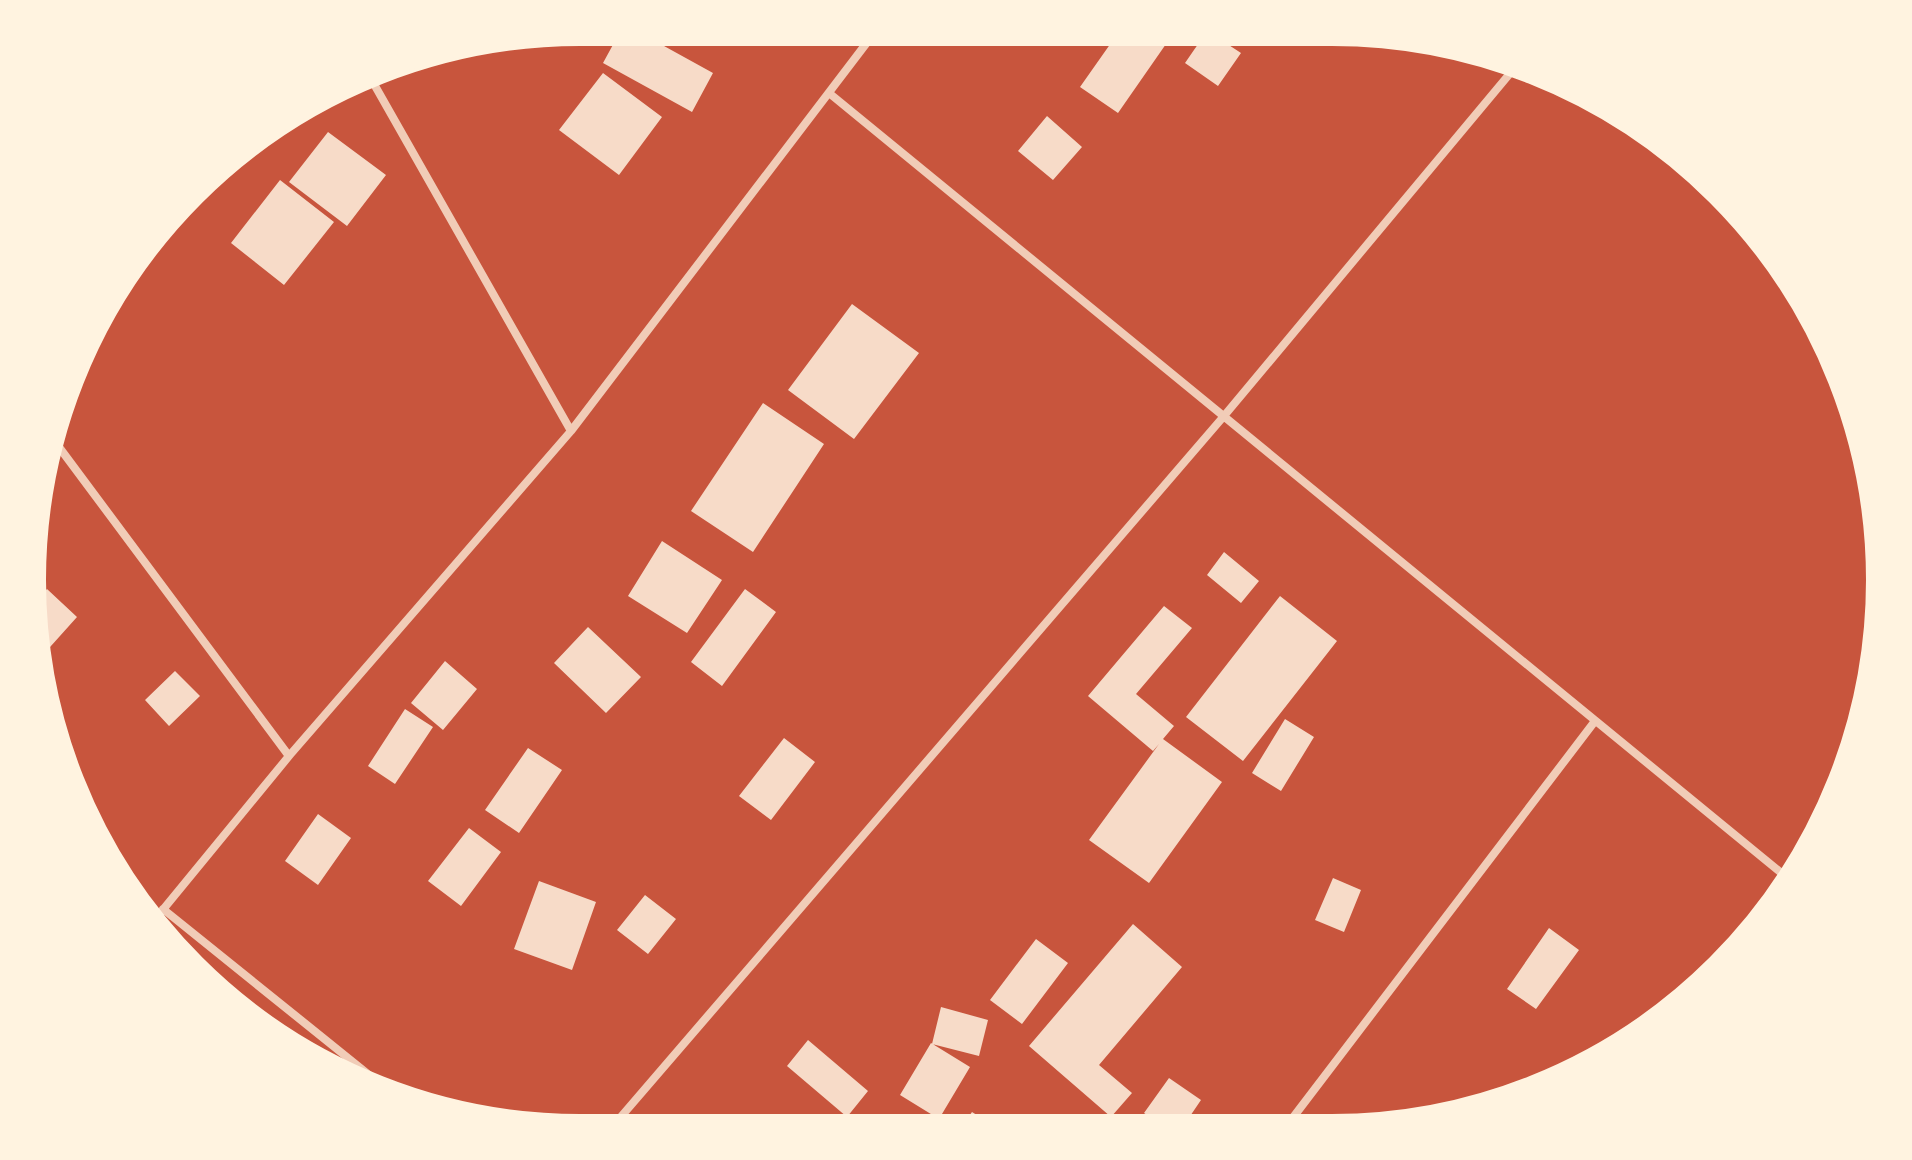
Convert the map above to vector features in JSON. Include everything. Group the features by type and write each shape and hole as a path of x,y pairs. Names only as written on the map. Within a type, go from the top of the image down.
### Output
{"street":[{"path":"160,912 289,756 571,431 866,44"},
{"path":"622,1116 1224,416 1509,74"},
{"path":"375,85 571,431"},
{"path":"829,93 1781,873"},
{"path":"60,449 289,756"},
{"path":"1294,1116 1595,721"},
{"path":"163,909 362,1069"}],"building":[{"path":"613,44 660,44 713,73 692,112 603,63"},
{"path":"1110,44 1166,44 1118,113 1080,87"},
{"path":"1198,44 1227,44 1241,53 1218,86 1185,63"},
{"path":"603,73 662,117 619,175 559,130"},
{"path":"1047,116 1082,147 1053,180 1018,151"},
{"path":"328,132 386,175 347,226 289,182"},
{"path":"280,180 334,222 284,285 231,243"},
{"path":"852,304 919,353 854,439 788,390"},
{"path":"763,403 824,444 753,552 691,511"},
{"path":"662,541 722,580 687,633 628,596"},
{"path":"1224,552 1259,581 1241,603 1207,575"},
{"path":"47,589 77,617 49,648 45,615 44,592"},
{"path":"745,589 776,612 722,686 691,662"},
{"path":"1280,596 1337,641 1243,761 1186,717"},
{"path":"1164,606 1192,628 1136,694 1174,726 1163,739 1222,782 1149,883 1089,840 1159,744 1153,751 1088,696"},
{"path":"588,627 641,677 606,713 554,663"},
{"path":"445,661 477,689 443,730 411,703"},
{"path":"175,671 200,696 169,726 145,700"},
{"path":"405,709 433,727 395,784 368,766"},
{"path":"1285,719 1314,737 1281,791 1252,773"},
{"path":"784,738 815,762 771,820 739,796"},
{"path":"528,748 562,770 519,833 485,810"},
{"path":"318,814 351,838 318,885 285,861"},
{"path":"469,828 501,852 461,906 428,881"},
{"path":"1333,878 1361,890 1344,932 1315,920"},
{"path":"539,881 596,902 572,970 514,949"},
{"path":"645,895 676,919 648,954 617,930"},
{"path":"1133,924 1182,967 1099,1065 1132,1093 1112,1116 1029,1046"},
{"path":"1549,928 1579,950 1536,1009 1507,989"},
{"path":"1036,939 1068,963 1022,1024 990,1000"},
{"path":"941,1007 988,1020 979,1056 932,1044"},
{"path":"808,1040 868,1091 846,1116 787,1066"},
{"path":"931,1043 970,1067 941,1116 934,1116 900,1095"},
{"path":"1169,1078 1201,1100 1190,1116 1148,1116 1144,1113"}]}
